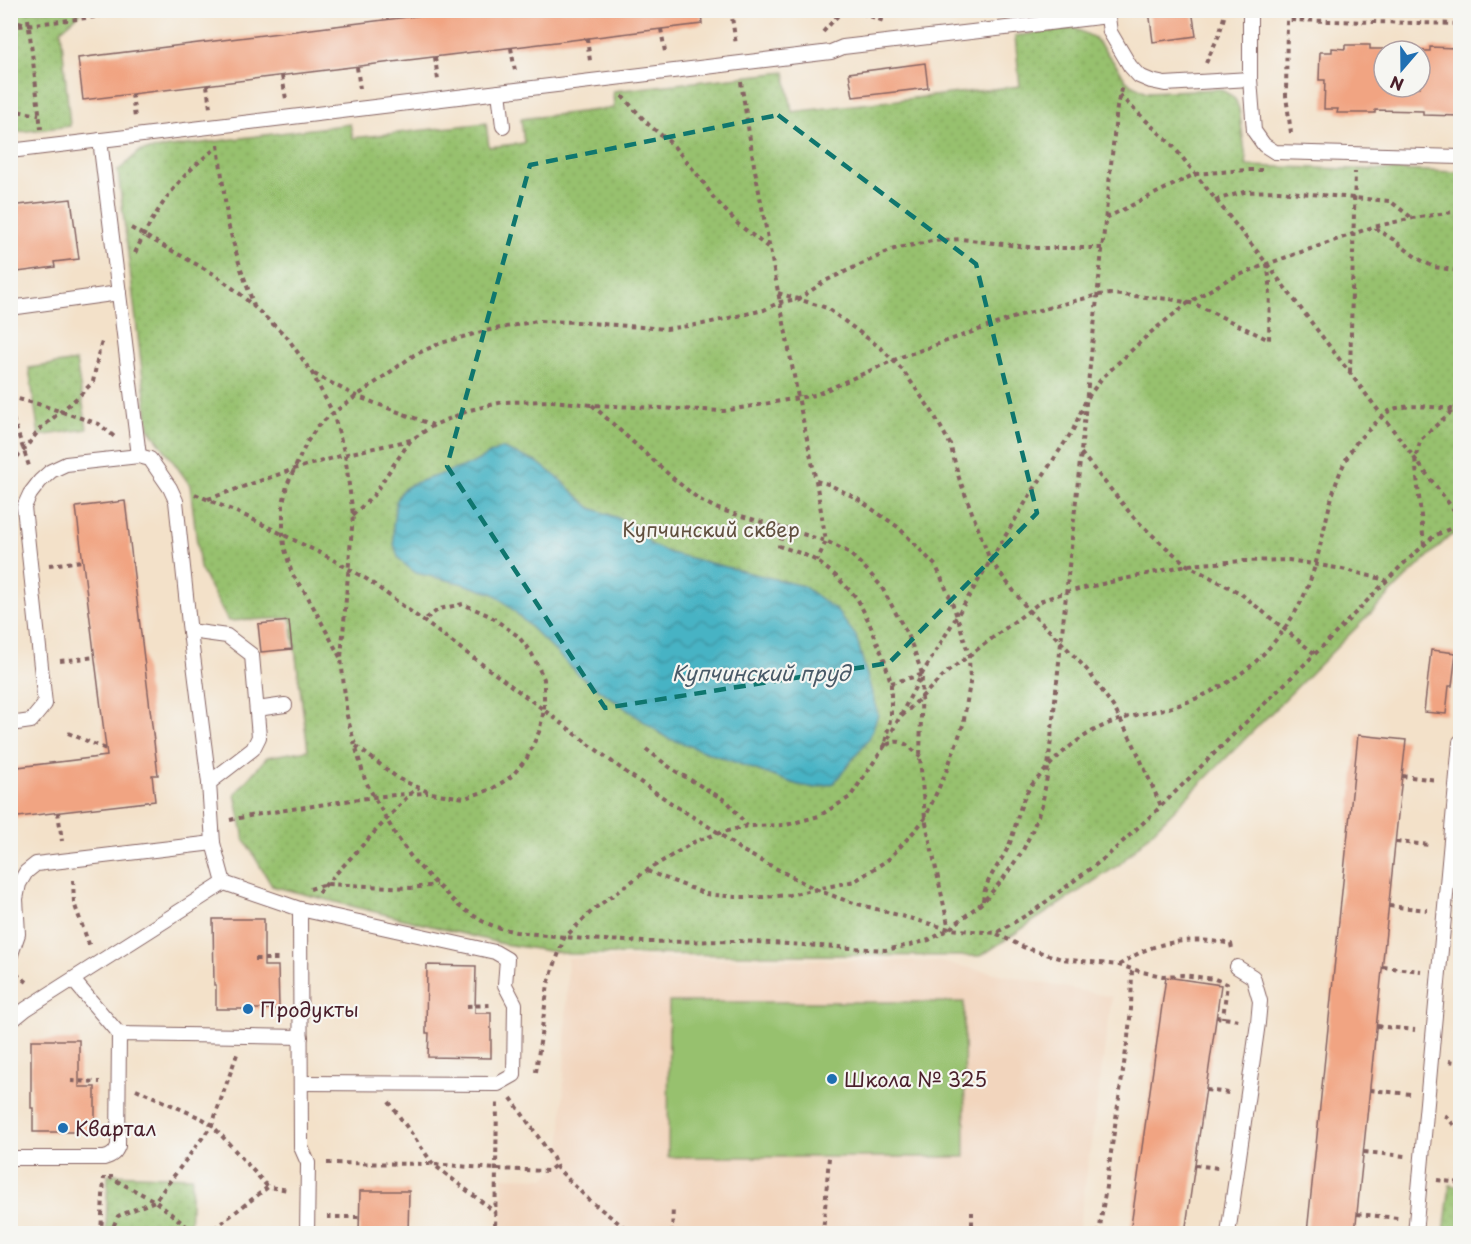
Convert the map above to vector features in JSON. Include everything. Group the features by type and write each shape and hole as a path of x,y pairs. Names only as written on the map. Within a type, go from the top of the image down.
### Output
{"lane":[{"path":"1253,10 1250,13 1250,79 1254,131 1264,145 1275,152 1461,158"},
{"path":"10,151 831,52 843,47 1108,13 1110,32 1130,66 1139,76 1165,84 1250,79"},
{"path":"500,92 504,126"},
{"path":"100,140 139,456"},
{"path":"10,308 119,293"},
{"path":"10,724 31,721 45,704 24,507 30,494 51,471 66,464 139,456 150,459 176,501 209,783 213,843 224,883"},
{"path":"190,631 227,636 252,656 259,737 253,749 209,783"},
{"path":"256,708 285,705"},
{"path":"1416,1227 1461,742"},
{"path":"10,957 18,934 16,899 19,884 26,872 36,864 66,854 213,843"},
{"path":"224,883 300,909 495,952 507,959 505,985 515,1004 514,1075 498,1084 301,1083"},
{"path":"10,1022 26,1009 224,883"},
{"path":"300,909 300,1147 308,1163 308,1233"},
{"path":"1228,1233 1260,1001 1253,977 1238,967"},
{"path":"10,1158 104,1158 116,1151 118,1146 119,1034 73,980"},
{"path":"119,1034 301,1037"}],"path":[{"path":"27,10 43,147"},
{"path":"10,27 153,10"},
{"path":"731,10 754,165 826,541 817,561"},
{"path":"1190,82 1205,65 1220,35 1226,10"},
{"path":"10,18 28,25"},
{"path":"1292,136 1286,96 1287,20 1461,24"},
{"path":"110,216 214,274 255,307 287,337 312,373 333,413 345,454 353,515 341,658 347,716 365,780 387,820 414,861 459,906 496,927 564,938 646,942 739,941 885,950 929,940 950,929 983,902 1023,850 1042,805 1048,767 1119,95 1124,78"},
{"path":"608,79 649,125 672,144 713,197 738,224 770,250"},
{"path":"1119,95 1173,146 1267,264 1461,518"},
{"path":"10,110 39,115"},
{"path":"216,126 228,224 255,307"},
{"path":"119,293 154,216 181,180 219,147"},
{"path":"1350,373 1355,154"},
{"path":"1106,218 1195,174 1269,170"},
{"path":"1349,171 1360,171"},
{"path":"1215,200 1244,192 1279,191 1390,201 1413,218"},
{"path":"536,1078 548,984 564,938 594,909 646,871 694,842 747,826 786,825 819,816 850,797 884,747 922,674 990,560 1073,430 1086,400 1110,370 1150,333 1188,303 1227,280 1373,227 1461,211"},
{"path":"1373,227 1434,267 1461,271"},
{"path":"341,658 308,597 292,574 283,535 283,504 287,484 307,442 318,426 414,355 441,343 485,331 537,321 666,329 703,324 764,310 780,302 799,299 825,281 894,249 932,241 961,239 1036,248 1103,248"},
{"path":"208,500 294,469 345,454 411,440 434,425 470,410 503,402 553,401 724,411 815,395 893,360 1024,314 1098,295 1183,300 1269,340 1270,283 1267,264"},
{"path":"778,293 826,308 882,349 904,372 933,413 950,444 959,478 990,560 1029,611 1089,672 1134,745 1161,806"},
{"path":"10,464 23,452 40,429 93,382 103,338"},
{"path":"312,373 356,396 434,425"},
{"path":"10,397 99,424 139,456"},
{"path":"1424,545 1415,458 1421,439 1461,404"},
{"path":"592,405 700,500 718,509 826,541 848,552 881,586 904,628 922,674 920,757 925,818 950,929"},
{"path":"983,902 991,874 1008,848 1014,833 1018,811 1029,788 1064,752 1086,735 1120,719 1177,706 1209,694 1240,674 1267,651 1305,595 1316,565 1332,498 1344,464 1359,440 1383,416 1395,408 1458,409"},
{"path":"10,410 23,452 40,482"},
{"path":"353,515 373,496 411,440"},
{"path":"1081,453 1135,519 1188,566 1240,593 1315,654"},
{"path":"646,871 706,894 735,897 789,895 855,880 889,859 918,827 925,818 946,772 963,724 970,683 969,656 957,615 936,566 898,527 856,498 828,484 816,481"},
{"path":"170,489 179,488 208,500 328,557 368,580 676,807 719,833 741,850 815,889 950,929 996,933 1023,947 1062,959 1119,965 1162,976 1182,975 1215,979 1227,984 1223,1018"},
{"path":"996,933 1035,910 1106,857 1161,806 1424,545 1434,536 1461,524"},
{"path":"784,529 779,546 817,561 836,576 857,598 873,631 891,683 891,716 884,747"},
{"path":"899,719 946,673 1043,600 1066,592 1188,566 1243,561 1289,560 1387,580"},
{"path":"30,566 83,561"},
{"path":"212,824 249,816 374,797 431,793 465,798 492,789 512,776 527,758 539,732 544,710 544,679 532,654 518,636 490,616 463,604 439,609 423,621"},
{"path":"60,661 95,657"},
{"path":"891,683 922,674"},
{"path":"68,733 106,749"},
{"path":"884,747 890,742 897,741 909,746 920,757"},
{"path":"355,745 399,779 431,793"},
{"path":"646,749 672,770 728,802 747,826"},
{"path":"1402,776 1457,782"},
{"path":"300,909 310,902 419,787"},
{"path":"58,812 66,854 73,872 74,903 96,965"},
{"path":"1396,842 1451,847"},
{"path":"327,884 411,888 437,885"},
{"path":"1389,906 1445,912"},
{"path":"1119,965 1143,951 1161,945 1189,940 1210,940 1231,944 1238,967"},
{"path":"1383,967 1439,972"},
{"path":"1099,1233 1128,1037 1132,969"},
{"path":"1377,1026 1434,1032"},
{"path":"110,1233 118,1216 155,1201 212,1125 243,1036"},
{"path":"71,1081 120,1082 203,1119 212,1125 268,1187 308,1193"},
{"path":"376,1084 433,1164 496,1213"},
{"path":"498,1084 509,1094 553,1158 558,1169 589,1200 633,1233"},
{"path":"495,1233 498,1084"},
{"path":"1370,1090 1428,1096"},
{"path":"1364,1152 1422,1158"},
{"path":"823,1233 829,1157"},
{"path":"308,1163 433,1164 548,1171 556,1165"},
{"path":"101,1233 104,1172 111,1172 111,1178 155,1201 196,1233"},
{"path":"207,1233 268,1187"},
{"path":"672,1233 673,1207"},
{"path":"972,1212 972,1233"},
{"path":"1357,1214 1416,1227"},
{"path":"308,1217 359,1217"}],"highlighted area":[{"path":"778,115 976,264 1037,513 889,663 605,708 447,466 530,165"}],"shaded area":[{"name":"Школа № 325","path":"568,958 935,961 1112,997 1078,1233 502,1234 503,1177 545,1178 557,1168 561,1161"}],"green space":[{"path":"10,11 83,11 61,30 70,126 11,133"},
{"name":"Купчинский сквер","path":"1074,28 1095,38 1126,81 1146,92 1220,89 1232,96 1239,109 1247,166 1460,172 1460,532 1450,536 1414,570 1120,864 981,956 569,954 503,944 272,886 244,839 235,794 267,757 308,750 291,618 228,621 200,568 190,485 149,428 118,171 140,151 350,124 353,138 486,123 489,147 524,143 521,119 614,108 613,91 785,72 792,112 1020,86 1015,36"},
{"path":"76,361 87,429 39,436 29,368"},
{"path":"669,1002 964,1002 965,1157 668,1157"},
{"path":"108,1174 192,1177 190,1233 106,1233"},
{"path":"1450,1185 1460,1187 1460,1233 1444,1233"}],"water":[{"name":"Купчинский пруд","path":"501,448 537,462 591,508 640,529 650,544 670,553 803,586 836,610 856,636 878,715 869,739 834,783 816,788 798,785 667,738 580,676 494,594 416,573 403,563 398,557 394,544 393,526 396,502 402,490 412,484 471,464"}],"building":[{"path":"464,10 701,10 702,24 83,100 78,58"},
{"path":"1149,10 1192,10 1196,36 1153,42"},
{"path":"1345,45 1370,45 1372,49 1372,99 1432,99 1432,47 1456,48 1456,51 1460,51 1460,116 1423,115 1423,111 1375,110 1375,113 1337,113 1338,109 1324,109 1325,80 1319,80 1320,52 1332,52 1332,48 1345,49"},
{"path":"925,63 928,88 853,97 849,73"},
{"path":"71,199 79,259 54,262 55,267 10,273 10,206"},
{"path":"125,501 158,775 152,775 155,801 10,818 10,768 107,756 76,507"},
{"path":"289,621 292,649 261,652 258,624"},
{"path":"1431,650 1456,653 1446,714 1424,712"},
{"path":"1358,735 1406,740 1355,1233 1307,1233"},
{"path":"213,919 264,919 264,966 278,966 279,1009 216,1009"},
{"path":"427,965 476,966 475,1013 491,1013 491,1058 428,1057"},
{"path":"1166,977 1221,985 1185,1233 1130,1233"},
{"path":"31,1040 79,1040 79,1087 95,1087 95,1132 33,1132"},
{"path":"360,1191 409,1191 408,1233 359,1233"}],"place":[{"name":"Продукты","path":"248,1009"},
{"name":"Школа № 325","path":"832,1079"},
{"name":"Квартал","path":"63,1128"}]}
